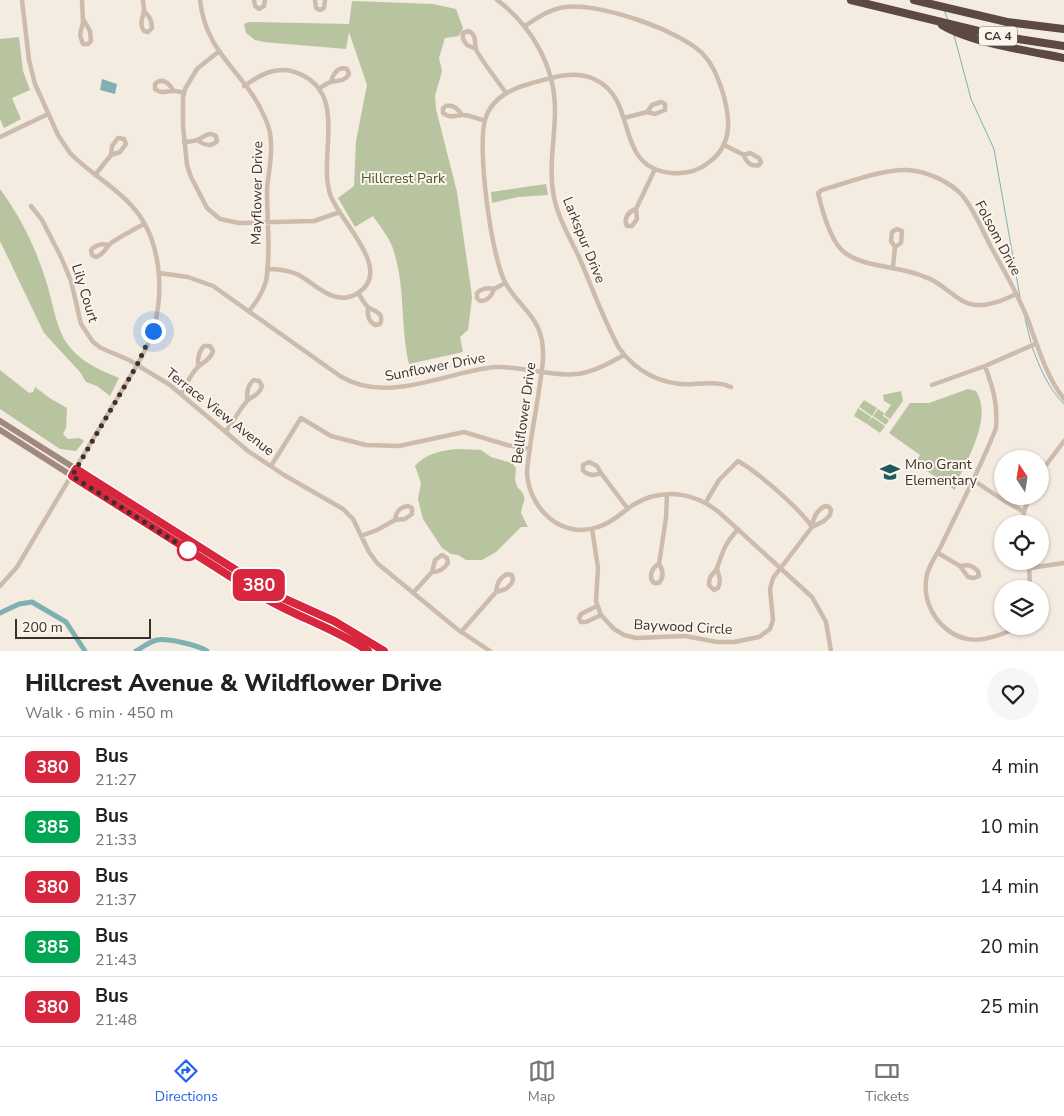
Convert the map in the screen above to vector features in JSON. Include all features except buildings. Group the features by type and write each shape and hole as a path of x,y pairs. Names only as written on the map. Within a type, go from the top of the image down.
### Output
{"highway":[{"name":"CA 4","path":"851,0 1000,36 1064,46"},
{"name":"CA 4","path":"914,0 1007,22 1064,30"},
{"path":"934,20 952,31 971,37 1008,47 1064,58"},
{"path":"1007,22 1027,21 1064,24"}],"main road":[{"path":"0,421 281,598 334,621 384,651"},
{"path":"0,430 282,608 330,628 369,651"},
{"path":"205,561 213,560 236,570"}],"street":[{"path":"0,586 18,567 137,365 153,331 157,310 159,273 154,243 144,224 129,203 69,152 48,114 33,80 22,0"},
{"path":"82,0 83,19 80,38 83,44 88,44 91,35 83,19"},
{"path":"143,0 144,10"},
{"name":"Mayflower Drive","path":"200,0 205,27 218,52 263,114 270,138 267,268 263,290 249,311"},
{"path":"254,0 255,6 259,9 264,6 265,0"},
{"path":"315,0 316,8 320,10 324,8 325,0"},
{"name":"Larkspur Drive","path":"496,0 515,15 525,26 543,56 551,78 555,110 551,174 556,204 612,334 624,355 642,370 662,380 682,384 718,383 731,387"},
{"path":"525,26 554,10 576,7 620,14 680,37 701,52 712,65 723,93 729,120 729,128 724,145 710,162 694,170 672,173 655,169 636,209"},
{"path":"476,49 506,93"},
{"path":"218,52 197,69 183,93 184,142 189,172 202,200 210,211 220,219 231,222 317,221 340,212"},
{"path":"244,86 263,74 273,70 283,70 302,74 320,88 326,99 328,114 328,186 333,200 370,262 369,280 358,293 349,297 336,297 324,292 294,273 267,268"},
{"name":"Bellflower Drive","path":"592,529 577,529 552,520 539,508 531,495 527,482 542,371 543,344 539,329 531,314 505,283 498,261 485,186 483,143 485,121 495,103 506,93 517,87 551,78 577,75 596,80 605,86 615,97 624,118 630,144 640,158 655,169"},
{"path":"320,88 331,82"},
{"path":"173,90 183,93"},
{"path":"624,118 647,112"},
{"path":"0,137 48,114"},
{"path":"462,115 485,121"},
{"path":"184,142 197,140"},
{"path":"724,145 744,155"},
{"path":"96,175 111,154"},
{"name":"Folsom Drive","path":"893,267 855,259 843,252 835,241 823,212 818,193 822,190 894,171 919,172 940,179 962,195 978,220 1016,294 1035,344 1055,387 1064,399"},
{"name":"Lily Court","path":"31,206 42,220 65,266 81,324 88,338 99,348 126,358 137,365"},
{"path":"108,245 144,224"},
{"path":"895,247 893,267 935,281 959,299 975,306 995,304 1016,294"},
{"name":"Sunflower Drive","path":"159,273 182,275 207,283 340,376 369,388 400,387 491,367 505,366 565,374 580,374 599,368 624,355"},
{"path":"494,289 505,283"},
{"path":"358,293 368,308"},
{"path":"932,385 985,366 1035,344"},
{"path":"181,394 198,366 200,350 204,346 210,346 212,355 206,362 198,366"},
{"name":"Terrace View Avenue","path":"137,365 181,394 248,451 343,509 353,519 368,551 377,563 461,632 490,651"},
{"path":"985,366 998,411 996,428 973,480 928,570 926,593 929,607 934,616 949,632 962,638 977,640 990,639 1000,635"},
{"path":"226,431 247,400 256,396 260,391 262,386 259,381 254,380 249,385 247,400"},
{"path":"271,466 301,418 332,436 359,444 399,446 464,432 507,446 530,449"},
{"path":"1049,461 1064,441"},
{"path":"706,502 720,480 738,461 760,477 804,516 812,527"},
{"path":"601,473 628,509"},
{"path":"973,480 1002,500 1024,512"},
{"path":"592,529 609,523 628,509 648,498 666,494 688,495 706,502 808,593 816,603 826,622 831,651"},
{"path":"659,564 666,518 666,494"},
{"path":"1024,515 1026,505"},
{"name":"Baywood Circle","path":"592,529 598,568 595,591 597,606 601,615 614,629 624,635 636,638 684,636 725,643 752,639 764,634 771,626 773,617 771,585 773,578 812,527 816,514 823,506 830,507 830,515 824,521 812,527"},
{"path":"361,536 395,520"},
{"path":"717,568 723,548 738,529"},
{"path":"938,553 960,566"},
{"path":"1049,565 1064,563"},
{"path":"413,593 432,572"},
{"path":"461,632 496,592 497,584 502,577 507,574 512,575 514,579 506,590 496,592"},
{"path":"597,606 581,614 579,618 584,623 601,615"}],"green space":[{"name":"Hillcrest Park","path":"352,1 433,4 456,9 463,28 459,36 445,38 439,58 442,71 435,96 436,109 457,192 472,298 468,330 460,337 463,352 409,364 399,275 392,246 373,216 355,227 338,198 354,186 356,141 367,85 349,32 346,49 264,42 255,40 246,33 244,24 249,22 349,24"},
{"path":"19,37 23,71 30,90 12,98 21,119 4,128 0,119 0,39"},
{"path":"546,184 548,195 518,197 492,203 491,192"},
{"path":"0,189 21,221 32,245 42,269 58,325 64,339 81,358 119,378 110,396 97,386 86,382 80,372 44,333 0,241"},
{"path":"0,370 29,393 33,392 35,387 67,408 66,428 63,434 68,439 79,438 84,441 76,451 60,449 0,409"},
{"path":"968,389 976,391 982,413 972,451 955,490 915,463 920,455 889,433 910,403 929,403"},
{"path":"901,391 903,401 890,419 884,415 891,405 884,401 883,395"},
{"path":"864,400 877,408 872,416 859,407"},
{"path":"858,408 871,417 867,424 854,416"},
{"path":"878,409 889,420 886,425 873,416"},
{"path":"872,417 885,426 880,433 867,424"},
{"path":"457,449 481,450 491,457 512,463 516,468 515,479 517,487 524,496 521,513 528,527 521,527 496,552 482,560 466,560 442,548 423,519 418,499 421,483 415,466 424,458 434,453"}],"water":[{"path":"102,79 117,84 115,94 100,90"}],"waterway":[{"path":"944,10 948,20"},
{"path":"954,35 971,99 994,149 1020,297"},
{"path":"1025,318 1031,343"},
{"path":"1032,347 1041,370 1058,398 1064,404"},
{"path":"0,613 19,604 32,602 66,622 85,651"},
{"path":"136,651 157,640 190,644 207,651"}],"bus line":[{"name":"380","path":"368,651 330,628 282,608 258,594 72,476 76,469 287,602 334,621 364,637 384,651"}],"place":[{"name":"Mno Grant Elementary","path":"890,472"}],"route":[{"path":"153,331 150,341 137,365 72,476 188,550"}]}
